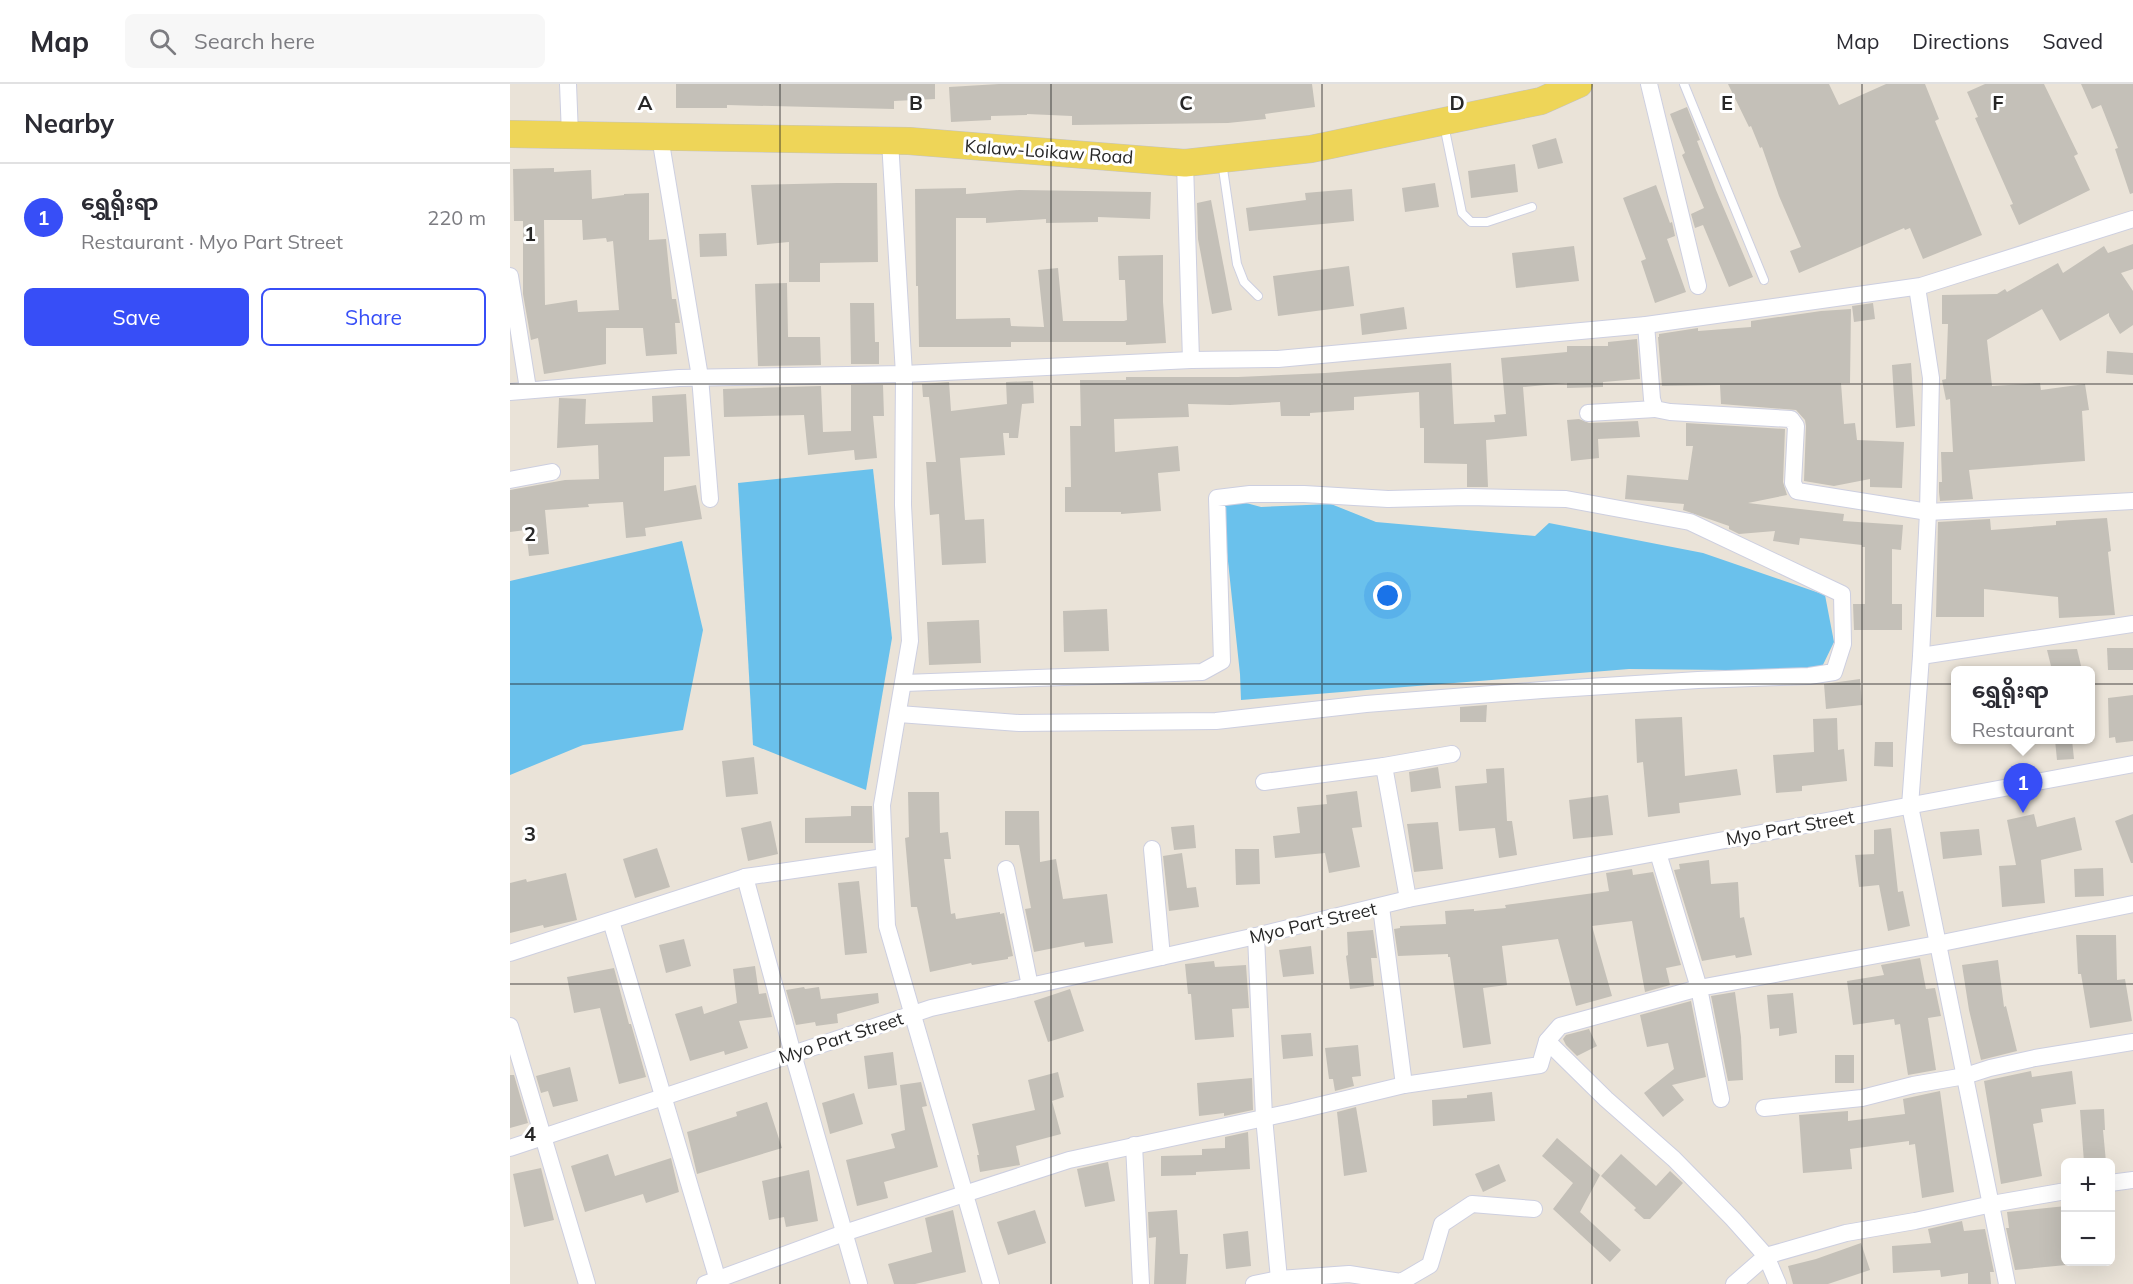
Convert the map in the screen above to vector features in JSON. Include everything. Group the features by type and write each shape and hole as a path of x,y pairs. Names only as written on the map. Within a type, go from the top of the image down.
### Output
{"main road":[{"name":"Kalaw-Loikaw Road","path":"510,134 890,141 1185,163 1311,149 1541,101 1579,84"}],"street":[{"path":"568,84 570,135"},
{"path":"1649,84 1698,286"},
{"path":"660,137 700,377 710,499"},
{"path":"890,141 904,374 903,505 910,641 882,805 887,926 991,1284"},
{"path":"1185,163 1191,360"},
{"path":"510,392 700,377 904,374 1191,360 1278,359 1646,325 1917,286 2133,219"},
{"path":"510,276 513,320 528,389"},
{"path":"1917,286 1931,378 1928,512 1921,656 1910,806 2007,1284"},
{"path":"1646,325 1655,409"},
{"path":"1588,413 1655,409 1670,412 1791,419 1796,426 1793,483 1797,491 1805,494 1928,512 2133,501"},
{"path":"510,480 552,472"},
{"path":"899,714 1019,723 1216,721 1366,704 1542,690 1698,680 1809,676 1834,672 1843,644 1842,594 1690,522 1566,499 1467,497 1388,499 1304,494 1250,494 1217,498 1222,661 1202,672 904,682"},
{"path":"1921,656 2133,624"},
{"path":"1264,782 1384,766 1452,754"},
{"name":"Myo Part Street","path":"510,1148 931,1008 1256,936 1408,899 2133,764"},
{"path":"1384,766 1408,899"},
{"path":"1152,849 1162,957"},
{"path":"1658,853 1699,988 1721,1100"},
{"path":"510,953 745,877 884,857"},
{"path":"1006,869 1030,986"},
{"path":"745,877 859,1284"},
{"path":"610,921 663,1097 714,1283 844,1233 964,1192 1069,1160 1404,1084 1540,1065 1547,1041 1560,1026 1699,988 1937,944 2133,904"},
{"path":"1381,907 1404,1084"},
{"path":"1256,936 1264,1117 1280,1279"},
{"path":"510,1026 587,1284"},
{"path":"1547,1041 1606,1099 1674,1159 1733,1219 1766,1256 1778,1284"},
{"path":"1764,1108 1862,1098 2036,1058 2133,1042"},
{"path":"1134,1145 1141,1284"},
{"path":"2115,1182 2133,1180"},
{"path":"1734,1284 1766,1256 1846,1233 2061,1192"},
{"path":"1254,1284 1280,1279 1349,1274 1401,1282 1430,1265 1442,1224 1472,1204 1534,1209"}],"lane":[{"path":"1684,84 1764,280"},
{"path":"1443,122 1462,213 1471,222 1487,222 1532,207"},
{"path":"1221,159 1237,264 1244,282 1258,296"}],"water":[{"path":"873,469 892,638 866,790 753,745 738,483"},
{"path":"1235,500 1261,507 1331,504 1376,522 1535,536 1549,523 1703,553 1825,595 1834,642 1820,671 1629,669 1241,700 1222,505"},
{"path":"682,541 703,630 683,730 583,745 510,775 510,581"}],"building":[{"path":"676,84 935,84 935,99 894,101 894,109 727,105 727,108 676,108"},
{"path":"999,84 1312,84 1315,107 1265,114 1266,119 1228,123 1072,125 1072,116 1027,114 991,116 991,120 951,122 949,87"},
{"path":"1728,84 1829,84 1839,105 1886,84 1925,84 1939,119 1935,121 1982,235 1923,259 1910,228 1905,230 1904,228 1799,273 1790,251 1801,247 1779,196 1762,147 1760,148"},
{"path":"1985,84 2044,84 2078,154 2074,156 2090,190 2019,225 2010,205 2013,204 1975,118 1978,117 1967,92"},
{"path":"2081,84 2133,84 2133,193 2130,194 2115,149 2118,148 2101,105 2092,109"},
{"path":"1687,107 1716,190 1753,277 1729,287 1703,225 1695,228 1691,214 1704,208 1682,155 1685,153 1670,114"},
{"path":"1556,138 1563,163 1538,169 1532,145"},
{"path":"1515,164 1518,192 1471,198 1468,171"},
{"path":"554,168 554,172 591,170 592,199 649,193 649,240 666,239 672,299 676,299 680,323 675,323 677,354 646,356 643,328 606,328 606,364 544,374 538,338 531,340 523,294 523,221 514,221 513,169","holes":["544,220 582,220 583,240 606,238 607,242 613,241 619,310 578,312 577,300 545,305"]},
{"path":"877,183 878,262 820,263 820,282 789,282 789,242 757,245 751,185"},
{"path":"1435,183 1439,207 1405,212 1402,188"},
{"path":"1656,185 1670,223 1672,222 1675,236 1667,239 1686,292 1655,303 1641,261 1646,259 1623,198"},
{"path":"966,188 966,194 1019,190 1151,192 1150,219 1098,217 1098,222 1046,223 1046,219 986,223 986,218 956,218 956,319 1010,318 1011,326 1044,327 1038,270 1058,268 1063,321 1124,321 1127,320 1125,280 1119,280 1118,256 1163,255 1166,343 1126,345 1126,342 1011,342 1011,347 919,347 915,189"},
{"path":"1352,189 1354,221 1249,231 1246,208 1306,200 1305,193"},
{"path":"1211,200 1232,310 1212,314 1198,239 1197,203"},
{"path":"726,233 727,256 700,257 699,234"},
{"path":"2133,244 2133,269 2121,273 2133,291 2133,325 2120,334 2109,313 2060,341 2042,309 1987,340 1992,386 2040,383 2041,390 2085,384 2089,410 2082,411 2085,461 1969,470 1973,499 1940,501 1941,452 1953,452 1950,399 1946,400 1942,380 1946,379 1948,324 1942,324 1942,295 1997,294 2005,289 2007,292 2058,263 2063,273 2104,246 2108,253"},
{"path":"1574,246 1579,281 1516,288 1512,253"},
{"path":"1349,266 1354,306 1278,316 1273,276"},
{"path":"787,283 788,337 820,337 821,365 758,366 755,284"},
{"path":"850,303 874,303 875,342 879,342 879,364 851,364"},
{"path":"1873,303 1875,319 1854,322 1852,306"},
{"path":"1404,307 1407,329 1362,335 1360,314"},
{"path":"1851,309 1850,383 1841,383 1844,424 1855,423 1857,440 1904,442 1902,488 1870,487 1870,479 1834,486 1804,481 1806,426 1805,420 1796,410 1721,404 1720,385 1662,386 1659,334 1698,328 1698,331 1751,327 1751,321"},
{"path":"1637,339 1640,379 1603,382 1603,387 1567,388 1567,383 1523,387 1527,436 1486,440 1488,487 1467,487 1467,464 1424,463 1424,428 1420,428 1419,392 1354,397 1354,410 1310,413 1310,416 1281,416 1280,402 1230,405 1188,404 1189,417 1114,419 1115,452 1178,446 1180,471 1158,473 1161,511 1121,514 1121,512 1065,512 1065,487 1071,487 1070,426 1081,426 1080,380 1126,380 1126,377 1238,377 1451,363 1454,424 1495,422 1494,415 1506,414 1501,358 1567,352 1567,346 1608,346 1608,342"},
{"path":"2107,351 2133,353 2133,375 2106,373"},
{"path":"1911,363 1915,426 1896,428 1892,365"},
{"path":"1033,381 1034,403 1022,404 1018,438 1009,438 1009,433 1003,433 1005,455 960,458 965,520 984,519 986,563 942,565 939,514 930,515 926,462 936,462 929,397 923,397 922,384 949,382 951,411 1007,404 1006,382"},
{"path":"851,385 883,385 884,416 873,416 877,458 855,460 854,450 808,455 804,415 724,417 723,389 821,386 823,432 851,431"},
{"path":"686,394 690,456 664,457 664,491 696,485 702,519 645,528 646,536 626,538 623,502 545,510 549,554 529,556 526,530 510,532 510,490 565,480 599,479 598,445 557,448 559,398 586,399 585,424 653,422 652,396"},
{"path":"1579,419 1589,423 1638,421 1640,437 1598,439 1599,458 1571,461 1567,420"},
{"path":"1686,423 1785,429 1783,482 1787,495 1748,503 1844,514 1843,521 1903,525 1901,550 1892,549 1892,604 1902,604 1902,630 1854,630 1853,604 1865,604 1865,547 1862,545 1800,538 1799,545 1773,541 1775,531 1739,534 1729,529 1729,526 1683,510 1684,504 1625,499 1627,475 1688,480 1693,446 1686,446"},
{"path":"2107,518 2115,615 2059,618 2058,597 1984,589 1984,617 1936,617 1938,522 1990,519 1991,530 2056,525 2056,521"},
{"path":"1107,609 1109,651 1064,652 1063,611"},
{"path":"979,620 981,663 929,665 927,622"},
{"path":"2107,648 2133,648 2133,670 2108,670"},
{"path":"2077,649 2081,666 2051,666 2047,650"},
{"path":"1860,679 1862,705 1826,709 1824,684"},
{"path":"2133,695 2133,741 2116,743 2115,737 2109,738 2108,698"},
{"path":"1487,705 1486,722 1460,722 1460,707"},
{"path":"1682,717 1685,776 1737,769 1741,795 1679,803 1680,813 1648,817 1643,762 1637,763 1635,719"},
{"path":"1837,718 1838,750 1844,749 1847,781 1802,786 1802,791 1776,793 1773,755 1814,752 1813,719"},
{"path":"1875,742 1893,742 1893,767 1874,766"},
{"path":"2055,744 2072,744 2074,759 2057,760"},
{"path":"754,757 758,794 726,797 722,761"},
{"path":"1438,767 1441,788 1411,792 1409,772"},
{"path":"1504,768 1507,821 1512,821 1517,855 1499,858 1495,828 1459,831 1455,786 1487,783 1486,769"},
{"path":"1357,791 1362,827 1352,828 1360,867 1329,873 1325,853 1275,858 1273,836 1300,833 1297,807 1327,804 1326,795"},
{"path":"908,792 939,792 940,833 948,832 951,859 944,859 951,914 955,913 956,919 1004,913 1013,956 1008,959 972,965 971,963 930,972 917,907 911,907 905,838 909,837"},
{"path":"1608,795 1613,835 1573,839 1569,800"},
{"path":"851,806 872,806 873,843 805,843 805,818 851,816"},
{"path":"1005,811 1039,811 1040,862 1056,859 1063,899 1107,894 1113,943 1085,947 1084,942 1034,952 1025,909 1031,908 1019,845 1005,845"},
{"path":"2034,814 2037,827 2075,817 2082,850 2041,860 2045,903 2002,907 1999,866 2016,865 2007,820"},
{"path":"2133,814 2133,863 2131,863 2115,821"},
{"path":"771,821 778,854 748,861 741,828"},
{"path":"1438,822 1443,869 1414,872 1407,824"},
{"path":"1194,825 1196,848 1174,850 1171,827"},
{"path":"1891,828 1898,892 1903,891 1910,926 1888,931 1879,885 1859,887 1855,855 1874,854 1874,830"},
{"path":"1979,829 1982,855 1943,859 1940,832"},
{"path":"657,848 670,887 635,898 623,859"},
{"path":"1235,849 1259,849 1260,884 1236,885"},
{"path":"1182,853 1187,888 1196,887 1199,907 1169,911 1163,856"},
{"path":"1709,860 1711,884 1738,882 1740,918 1744,917 1752,955 1736,958 1735,955 1702,961 1674,870 1680,869 1679,864"},
{"path":"2103,868 2104,896 2075,897 2074,869"},
{"path":"1632,869 1633,875 1653,872 1681,965 1666,968 1670,985 1645,992 1632,921 1592,926 1612,996 1576,1006 1558,939 1502,946 1507,985 1483,988 1491,1044 1463,1048 1448,954 1398,956 1394,929 1400,926 1446,924 1445,911 1506,908 1505,905 1609,891 1606,873"},
{"path":"566,873 577,920 510,933 510,883 526,879 527,882"},
{"path":"859,881 867,953 845,955 838,883"},
{"path":"1373,930 1377,958 1371,958 1374,986 1350,989 1346,956 1348,955 1347,932"},
{"path":"2076,935 2116,935 2117,980 2125,979 2132,1021 2090,1028 2081,974 2078,974"},
{"path":"684,939 691,966 666,973 659,945"},
{"path":"1311,946 1314,974 1283,977 1279,950"},
{"path":"1920,958 1926,989 1935,988 1941,1016 1928,1018 1936,1070 1908,1075 1900,1024 1895,1025 1894,1019 1853,1025 1847,981 1884,975 1881,965"},
{"path":"1998,960 2004,1007 2006,1006 2017,1051 1981,1060 1969,1010 1962,965"},
{"path":"1214,961 1215,967 1246,965 1249,1008 1232,1009 1234,1037 1195,1040 1191,994 1188,994 1185,964"},
{"path":"755,966 759,994 766,993 772,1017 739,1021 748,1048 725,1055 724,1051 690,1061 675,1014 702,1006 704,1014 737,1003 733,969"},
{"path":"614,968 646,1077 619,1084 600,1008 574,1013 567,977"},
{"path":"804,987 805,989 819,987 821,999 878,993 879,1003 837,1014 838,1023 816,1026 815,1022 796,1025 786,990"},
{"path":"1070,989 1084,1031 1048,1042 1034,1001"},
{"path":"1735,992 1741,1037 1743,1080 1728,1081 1711,996"},
{"path":"1793,993 1797,1033 1779,1036 1779,1028 1770,1029 1767,995"},
{"path":"1691,1001 1706,1077 1672,1085 1684,1100 1663,1117 1644,1093 1674,1069 1668,1043 1647,1047 1640,1015"},
{"path":"1589,1029 1597,1046 1577,1056 1563,1039 1566,1035"},
{"path":"1311,1033 1313,1056 1283,1059 1281,1035"},
{"path":"1358,1045 1361,1076 1352,1077 1354,1086 1335,1091 1333,1079 1329,1079 1325,1048"},
{"path":"893,1052 897,1085 868,1089 864,1056"},
{"path":"1835,1055 1854,1055 1854,1083 1835,1083"},
{"path":"570,1067 578,1101 553,1107 548,1091 541,1093 536,1076"},
{"path":"2031,1071 2032,1077 2072,1071 2076,1104 2041,1109 2043,1122 2033,1124 2042,1176 2001,1184 1984,1081"},
{"path":"1058,1072 1064,1097 1052,1101 1061,1134 1016,1146 1020,1165 980,1172 977,1155 979,1155 972,1124 1035,1110 1028,1080"},
{"path":"510,1075 514,1075 528,1123 510,1128"},
{"path":"1252,1078 1253,1110 1224,1116 1224,1113 1199,1116 1197,1083"},
{"path":"921,1082 927,1106 922,1107 938,1167 884,1182 888,1198 857,1206 846,1160 895,1148 891,1134 905,1130 900,1085"},
{"path":"1940,1091 1954,1192 1922,1198 1915,1144 1909,1145 1909,1141 1850,1149 1852,1169 1803,1173 1799,1115 1848,1111 1848,1121 1905,1114 1903,1099"},
{"path":"1492,1092 1495,1121 1433,1126 1432,1100 1467,1098 1467,1095"},
{"path":"854,1093 863,1124 830,1134 822,1103"},
{"path":"767,1102 782,1148 697,1174 687,1132 737,1116 736,1112"},
{"path":"1356,1107 1367,1172 1344,1176 1337,1112"},
{"path":"2104,1109 2106,1158 2084,1158 2080,1110"},
{"path":"1248,1132 1250,1169 1161,1176 1161,1156 1202,1155 1202,1149 1225,1148 1225,1137"},
{"path":"1557,1138 1600,1175 1580,1212 1621,1250 1610,1262 1553,1209 1573,1183 1542,1156"},
{"path":"608,1154 615,1176 671,1158 679,1192 646,1203 643,1194 585,1212 571,1166"},
{"path":"1621,1154 1656,1186 1670,1171 1683,1183 1650,1219 1644,1219 1634,1210 1636,1208 1601,1176"},
{"path":"1108,1162 1115,1201 1085,1207 1077,1169"},
{"path":"1499,1164 1506,1181 1483,1192 1475,1174"},
{"path":"541,1168 554,1220 524,1227 513,1174"},
{"path":"809,1170 818,1221 786,1227 784,1217 769,1220 762,1181"},
{"path":"2061,1207 2061,1265 2015,1270 2006,1228 2009,1228 2007,1212"},
{"path":"953,1210 966,1272 915,1284 894,1284 888,1264 932,1252 925,1218"},
{"path":"1035,1210 1046,1243 1008,1255 997,1222"},
{"path":"1177,1210 1180,1254 1188,1254 1186,1284 1154,1284 1156,1237 1149,1238 1148,1212"},
{"path":"1962,1221 1964,1231 1985,1229 1994,1272 1990,1272 1991,1284 1968,1284 1968,1273 1941,1277 1940,1270 1893,1273 1892,1246 1931,1243 1928,1229"},
{"path":"1248,1231 1251,1266 1226,1269 1223,1234"},
{"path":"1861,1243 1870,1270 1828,1284 1793,1284 1788,1266"}],"place":[{"name":"ရွှေရိုးရာ","path":"2023,813"}]}
